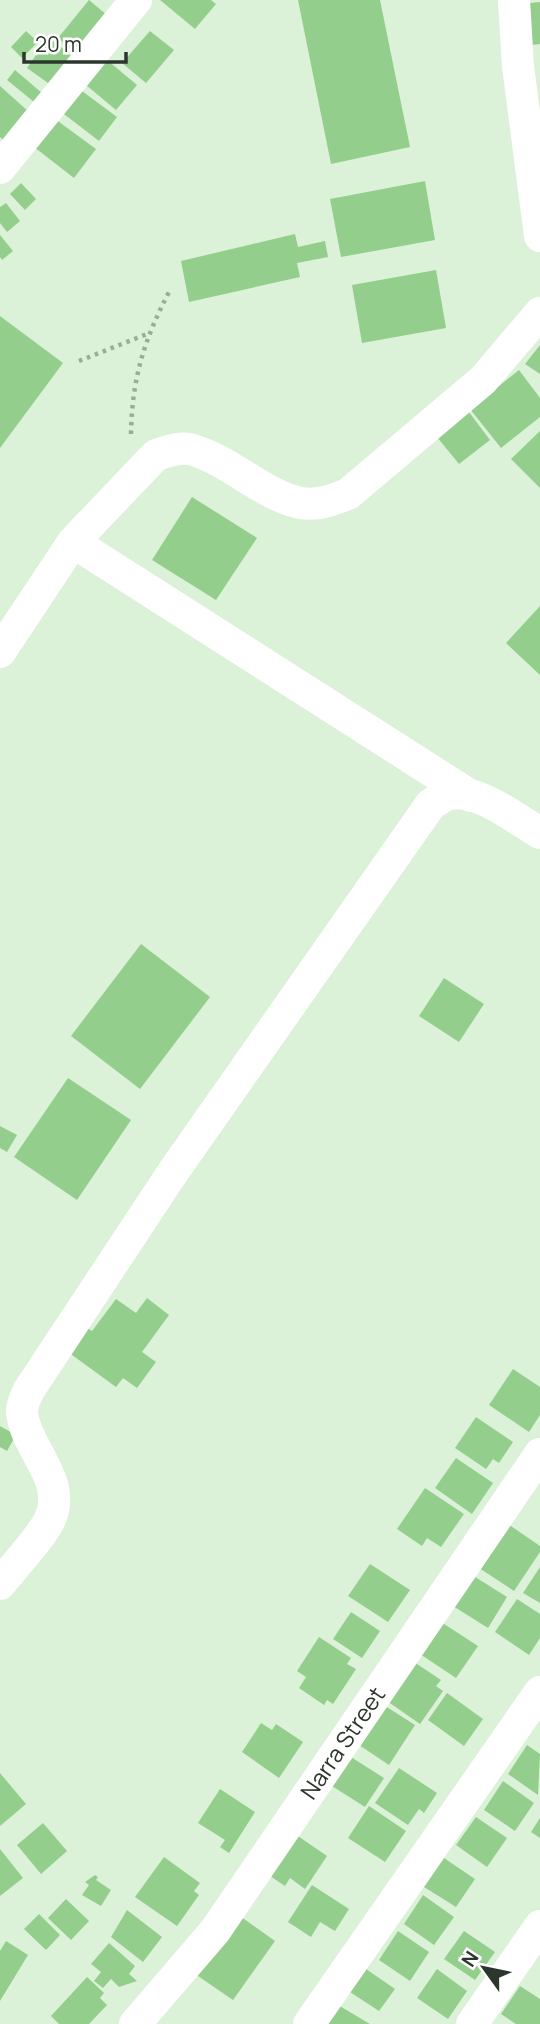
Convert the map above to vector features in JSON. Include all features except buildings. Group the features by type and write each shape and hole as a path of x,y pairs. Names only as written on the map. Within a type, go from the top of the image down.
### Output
{"street":[{"path":"0,168 136,0"},
{"path":"514,0 529,66 540,236"},
{"path":"0,652 73,542 156,455 173,449 193,450 282,496 302,503 325,503 348,494 484,380 540,313"},
{"path":"73,542 471,796 488,802 540,832"},
{"path":"0,1584 50,1519 53,1498 49,1471 27,1430 22,1409 29,1390 173,1172 431,804 451,794 471,796"},
{"name":"Narra Street","path":"135,2024 215,1931 540,1454"},
{"path":"309,2024 540,1692"},
{"path":"472,2024 540,1926"}],"path":[{"path":"130,480 131,393 147,333 170,290"},
{"path":"79,360 147,333"}]}
